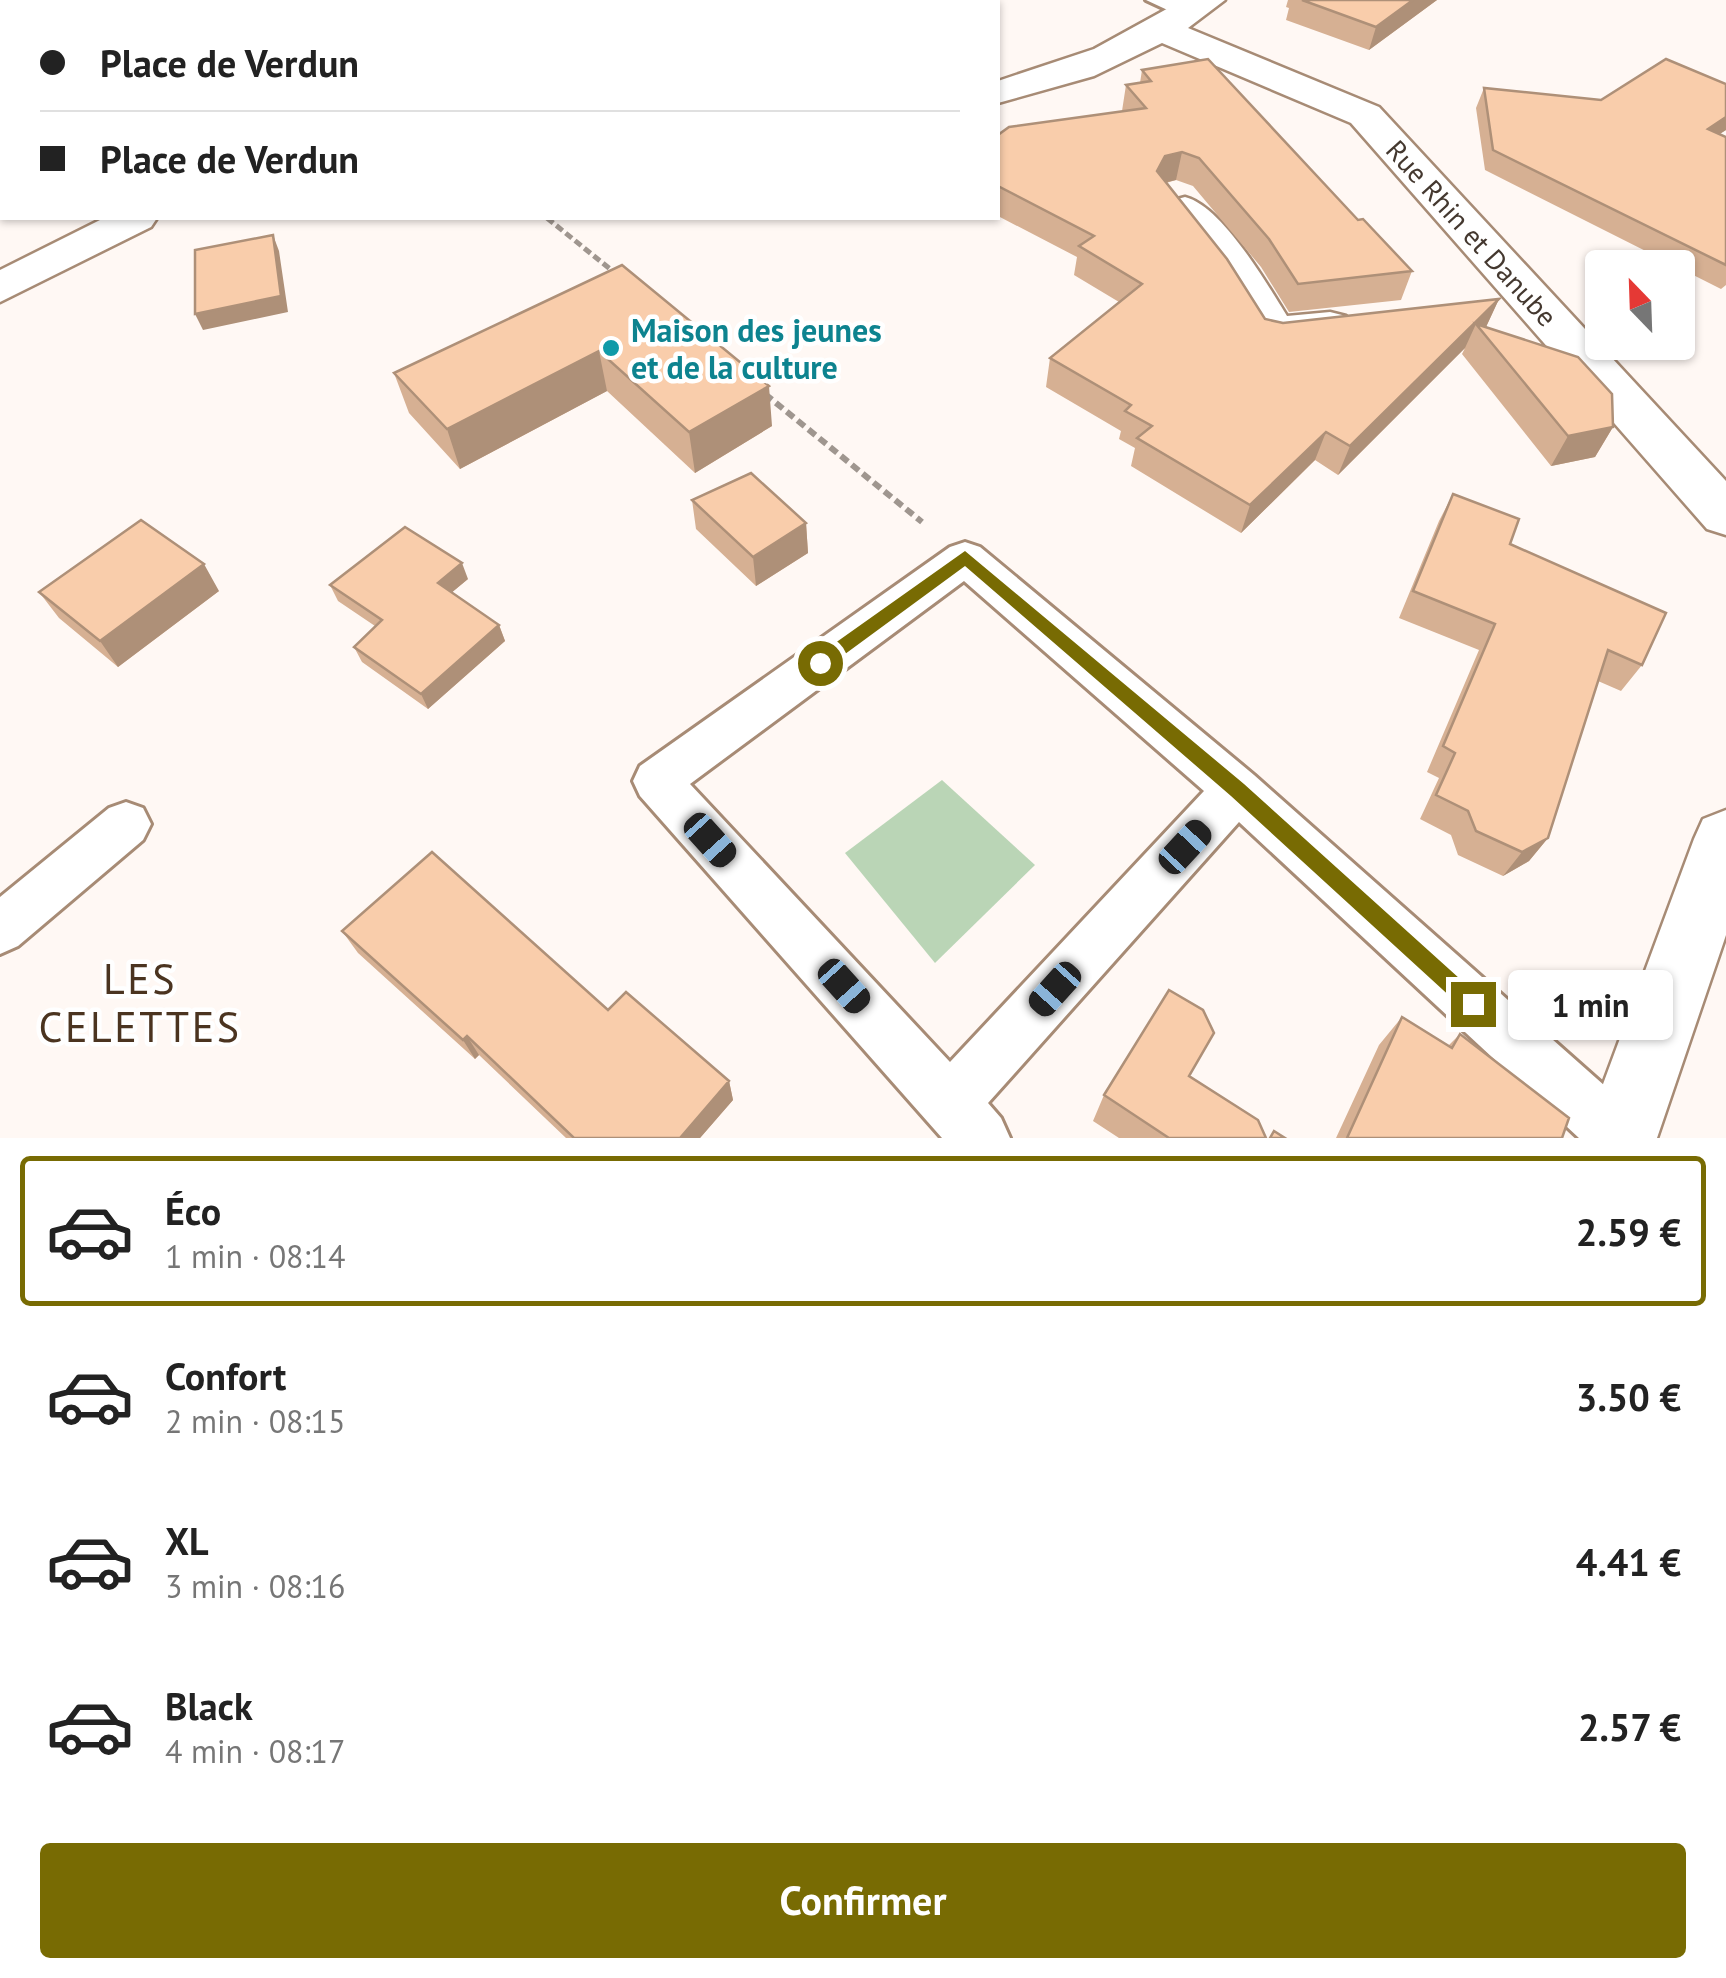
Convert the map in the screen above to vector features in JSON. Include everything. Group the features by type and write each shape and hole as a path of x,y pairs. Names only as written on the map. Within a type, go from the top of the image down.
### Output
{"street":[{"path":"1000,91 1091,65 1179,10"},
{"name":"Rue Rhin et Danube","path":"1179,10 1365,114 1726,515"},
{"path":"1175,197 1242,279 1274,333 1368,322"},
{"path":"0,288 132,220"},
{"path":"1480,309 1536,303"},
{"path":"1620,1138 1726,840"}],"lane":[{"path":"1238,790 966,1120 657,781 965,558 1238,790 1620,1138"},
{"path":"0,929 126,824"}],"path":[{"path":"549,220 624,280"},
{"path":"761,391 965,558"}],"green space":[{"path":"942,780 1035,865 935,963 845,853"}],"building":[{"path":"1302,0 1413,0 1376,27"},
{"path":"1208,59 1358,220 1363,219 1412,271 1298,284 1269,239 1199,158 1182,152 1165,156 1157,171 1227,259 1265,319 1283,323 1499,299 1350,446 1326,432 1250,505 1137,438 1152,426 1125,411 1131,405 1050,358 1142,284 1079,246 1094,236 1000,187 1000,134 1009,127 1146,108 1126,85 1151,81 1142,70"},
{"path":"1666,59 1726,84 1726,117 1708,129 1726,137 1726,265 1493,150 1484,88 1601,100"},
{"path":"273,235 281,296 195,314 195,250"},
{"path":"622,265 769,386 689,432 599,351 447,429 394,373"},
{"path":"1476,324 1578,357 1612,394 1613,427 1568,436"},
{"path":"751,473 806,523 753,557 692,500"},
{"path":"1453,494 1519,519 1510,544 1666,613 1642,665 1608,650 1548,838 1522,852 1476,831 1468,811 1436,795 1455,753 1443,746 1495,624 1413,591"},
{"path":"141,520 204,564 100,641 39,592"},
{"path":"405,527 462,563 438,583 499,625 421,694 354,647 382,620 330,585"},
{"path":"432,852 608,1010 626,992 729,1081 680,1138 574,1138 467,1036 463,1040 342,931"},
{"path":"1169,990 1203,1010 1214,1033 1189,1076 1258,1120 1266,1138 1169,1138 1104,1095"},
{"path":"1402,1017 1452,1048 1460,1034 1569,1118 1562,1138 1347,1138"}],"place":[{"name":"Maison des jeunes et de la culture","path":"611,348"}],"district":[{"name":"LES CELETTES","path":"140,1002"}],"route":[{"path":"820,663 965,558 1238,790 1473,1004"}]}
